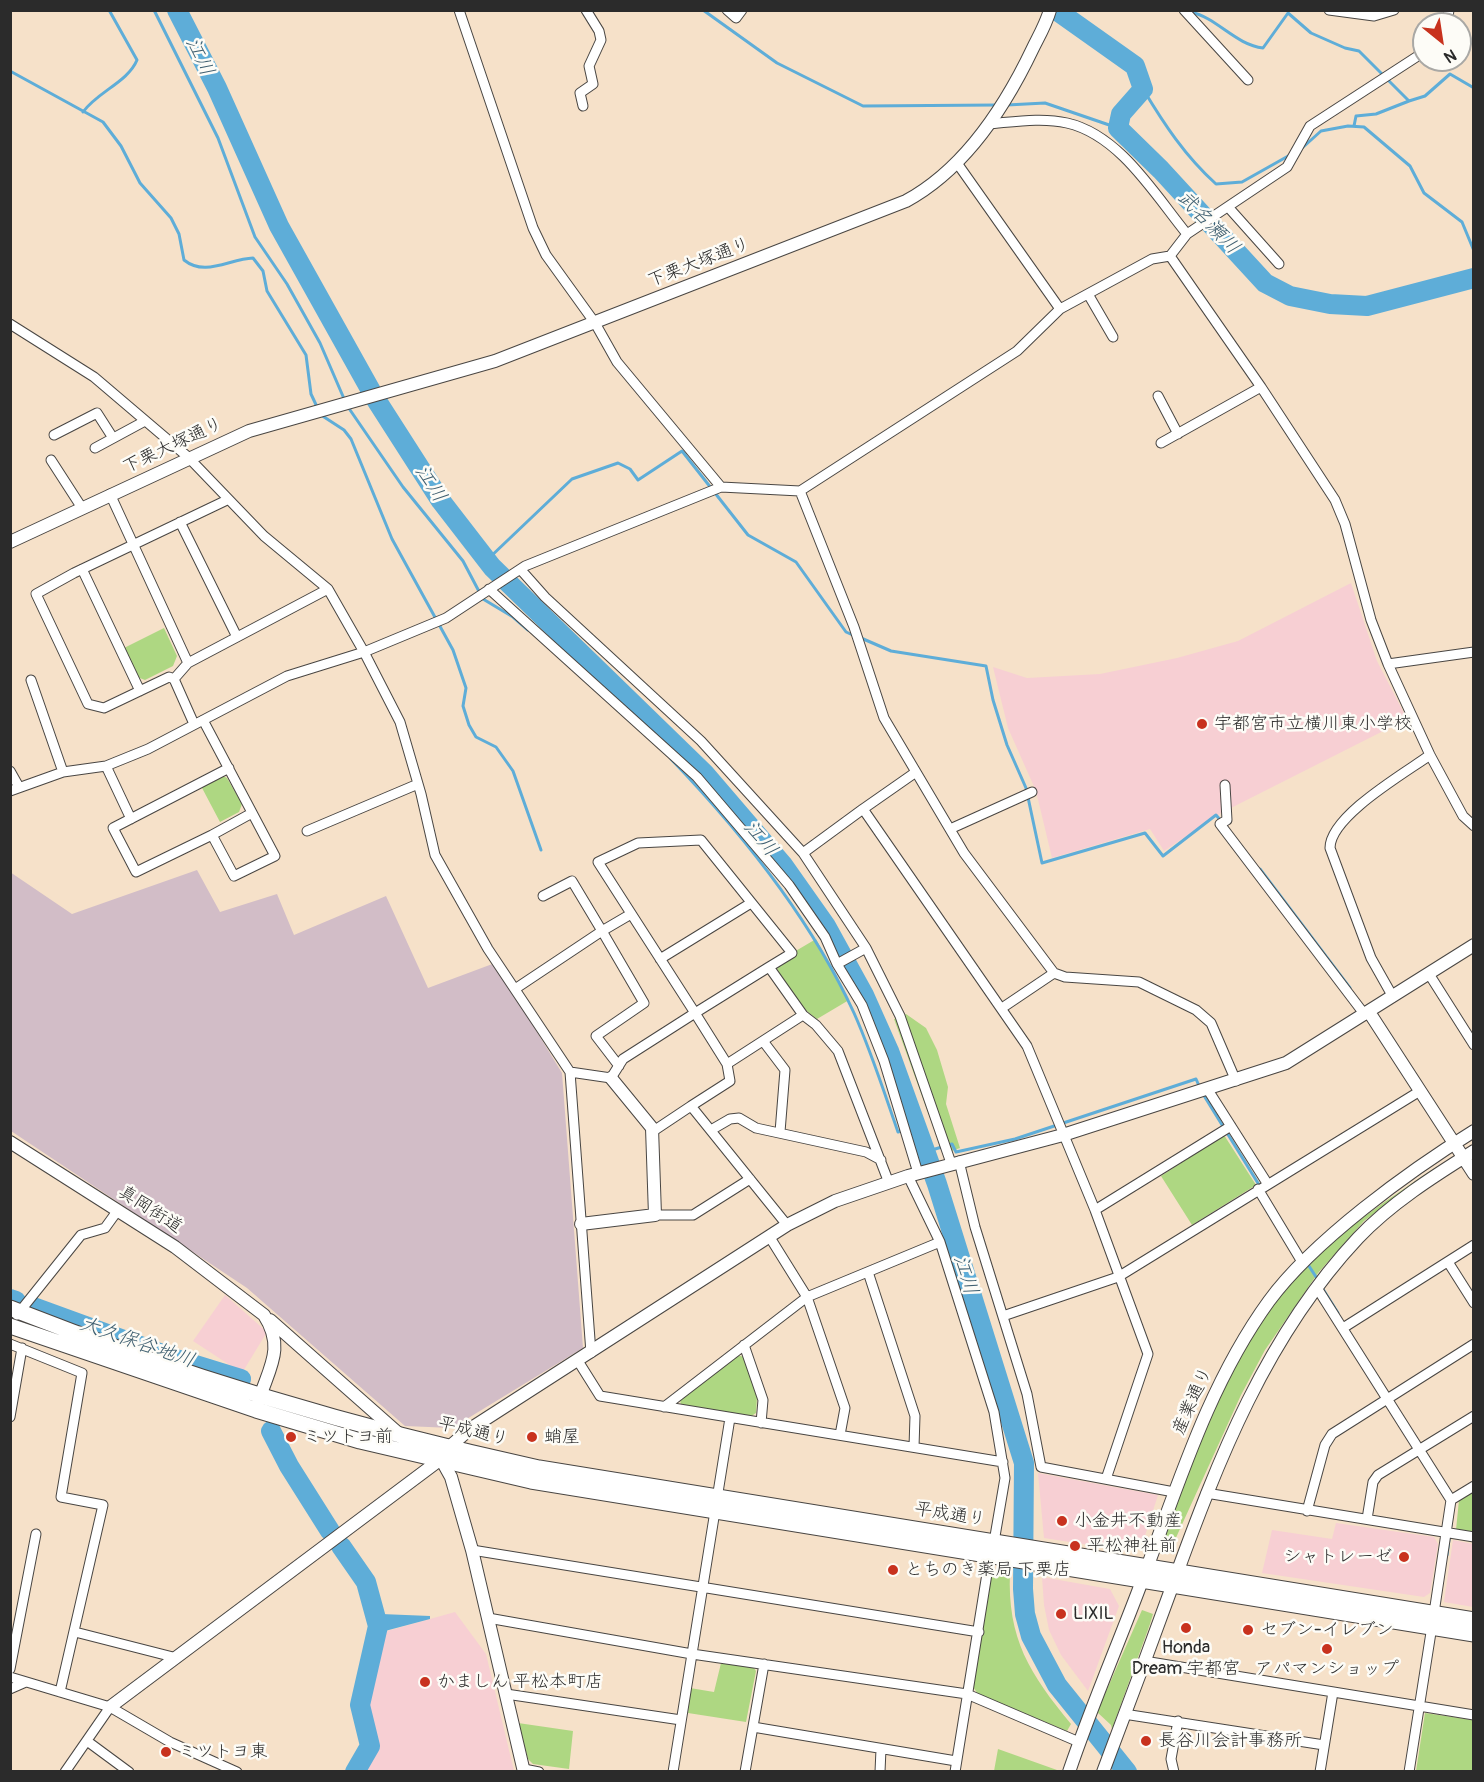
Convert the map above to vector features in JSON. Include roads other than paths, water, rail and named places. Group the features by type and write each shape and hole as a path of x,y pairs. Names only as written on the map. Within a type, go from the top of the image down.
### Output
{"main road":[{"name":"平成通り","path":"14,1310 360,1441 587,1477 716,1505 1145,1574"},
{"name":"平成通り","path":"11,1328 258,1402 399,1434 444,1453"},
{"path":"1145,1574 1433,1620 1473,1620"},
{"path":"1433,1620 1473,1634"}],"street":[{"path":"459,10 533,228 546,255 595,323 617,362 721,487"},
{"path":"583,106 580,93 593,84 589,66 601,40 599,31 586,10"},
{"path":"726,10 736,18 742,10"},
{"path":"1184,10 1248,80"},
{"path":"1329,10 1374,16 1394,10"},
{"name":"下栗大塚通り","path":"10,542 188,457 249,431 495,362 906,201 930,188 957,163 1014,90 1049,14"},
{"path":"10,771 15,789 63,772 106,766 148,749 287,676 364,652 446,618 521,570 721,487 800,490 1017,351 1060,309 1152,259 1170,256 1191,232 1287,167 1310,126 1412,60"},
{"path":"989,122 1032,120 1067,123 1099,137 1122,155 1191,232"},
{"path":"957,163 1060,309"},
{"path":"1226,210 1279,264"},
{"path":"1170,256 1261,387 1335,500 1345,524 1371,620 1388,664 1430,755 1463,816 1473,826"},
{"path":"1088,294 1113,337"},
{"path":"10,324 94,377 188,457 264,536 328,589 364,652 400,722 435,855 488,949 570,1072 591,1353"},
{"path":"10,335 20,330"},
{"path":"1161,443 1261,387"},
{"path":"1158,396 1178,434"},
{"path":"54,435 97,413 113,438"},
{"path":"95,448 145,420"},
{"path":"51,460 82,508"},
{"path":"800,490 854,627 884,718 964,853 1054,973 1065,977 1140,982 1196,1010 1211,1023 1236,1081"},
{"path":"110,494 188,663"},
{"path":"194,724 174,679 169,677 104,708 88,705 36,594 82,569 227,500"},
{"path":"180,522 237,637"},
{"path":"82,569 140,691"},
{"path":"521,570 546,597 701,741 803,854 866,948 900,1016 975,1227 1027,1394 1041,1467 1174,1492"},
{"path":"174,679 188,663 328,589"},
{"path":"490,589 697,777 789,885 825,937 837,964 862,1005 873,1033 994,1412 1005,1478 955,1766 881,1749 753,1727"},
{"path":"1388,664 1473,652"},
{"path":"31,680 63,772"},
{"path":"203,720 275,856 234,876 212,836"},
{"path":"1393,997 1371,958 1330,848 1330,838 1351,813 1430,755"},
{"path":"106,766 130,819"},
{"path":"229,768 113,828 136,872 212,836 252,813"},
{"path":"803,854 916,772"},
{"path":"307,831 418,784"},
{"path":"1225,785 1227,820 1220,824 1367,1014 1454,1143 1468,1154 1473,1174"},
{"path":"950,829 1032,792"},
{"path":"862,809 1027,1046 1095,1210 1148,1354 1106,1479"},
{"path":"611,1078 623,1059 695,1013 792,953 701,840 638,843 598,862 631,914 660,959 695,1013 728,1064 730,1081 652,1132"},
{"path":"543,896 572,881 644,1003 596,1036 619,1066"},
{"path":"660,959 751,903"},
{"path":"515,989 631,914"},
{"path":"65,1772 110,1707 444,1453 470,1429 787,1225 835,1201 916,1173 1064,1135 1286,1063 1473,945"},
{"path":"837,964 866,948"},
{"path":"769,967 803,1015 816,1024 838,1051 889,1183"},
{"path":"1002,1008 1054,973"},
{"path":"1429,974 1473,1045"},
{"path":"728,1064 803,1015"},
{"path":"763,1041 785,1070 780,1132"},
{"path":"570,1072 611,1078 652,1132 655,1215"},
{"path":"1208,1090 1267,1183"},
{"path":"1003,1316 1118,1277 1267,1183 1420,1091"},
{"path":"692,1106 787,1225"},
{"path":"711,1131 730,1119 739,1118 756,1128 866,1152 880,1160"},
{"path":"1095,1210 1231,1126"},
{"name":"産業通り","path":"1069,1772 1174,1492 1228,1367 1269,1301 1302,1262 1374,1202 1473,1131"},
{"name":"真岡街道","path":"10,1142 118,1210 218,1278 264,1315 399,1434"},
{"path":"1104,1769 1206,1493 1234,1425 1259,1376 1317,1288 1358,1237 1399,1202 1468,1154"},
{"path":"581,1224 655,1215 693,1215 750,1179"},
{"path":"1258,1189 1302,1262"},
{"path":"11,1328 14,1310 81,1235 105,1228 118,1210"},
{"path":"769,1236 807,1297 845,1407 840,1435"},
{"path":"664,1407 807,1297 940,1242"},
{"path":"1343,1328 1473,1245"},
{"path":"1448,1262 1473,1303"},
{"path":"868,1272 915,1416 914,1447"},
{"path":"1317,1288 1451,1500 1409,1772"},
{"name":"真岡街道","path":"258,1402 277,1345 272,1327 264,1315"},
{"path":"10,1344 82,1373 61,1497 103,1505 60,1692"},
{"path":"1307,1511 1325,1444 1332,1434 1473,1344"},
{"path":"744,1346 763,1400 761,1423"},
{"path":"10,1417 22,1348"},
{"path":"578,1361 600,1396 1003,1462"},
{"path":"1366,1519 1373,1482 1378,1475 1473,1416"},
{"path":"673,1772 730,1418"},
{"path":"444,1453 472,1550 524,1770 539,1772"},
{"path":"1451,1500 1473,1486"},
{"path":"1206,1493 1473,1537"},
{"path":"10,1669 36,1534"},
{"path":"472,1550 979,1632"},
{"path":"488,1618 692,1654 968,1694 1080,1739"},
{"path":"75,1632 177,1658"},
{"path":"1144,1662 1473,1715"},
{"path":"746,1772 764,1664"},
{"path":"10,1677 110,1707 170,1742 237,1772"},
{"path":"10,1689 26,1682"},
{"path":"1320,1772 1333,1692"},
{"path":"506,1694 681,1720"},
{"path":"1124,1714 1323,1745"},
{"path":"1174,1772 1171,1759 1178,1721"},
{"path":"87,1741 129,1772"},
{"path":"880,1772 881,1749"}],"water":[{"path":"381,1614 430,1616 430,1619 385,1631"}],"waterway":[{"path":"83,112 127,75 137,60 109,10"},
{"path":"154,10 218,138 255,237 287,284 320,343 345,401"},
{"name":"江川","path":"177,10 217,88 279,226 375,398 441,501 492,567 705,774 783,865 826,926 864,995 889,1051 937,1184 1024,1463 1023,1589 1025,1614 1031,1636 1057,1685 1127,1772"},
{"path":"703,10 777,63 863,106 997,105"},
{"name":"武名瀬川","path":"1056,10 1135,66 1143,89 1121,114 1118,128 1161,170 1265,283 1290,296 1330,304 1367,306 1474,278"},
{"path":"1191,12 1209,20 1244,42 1263,48 1288,13 1311,33 1345,48 1359,51 1409,101 1425,96 1450,74 1474,88"},
{"path":"10,71 103,122 121,146 140,183 171,218 179,234 184,260 192,265 209,267 253,258 263,271 267,291 306,355 311,394 318,409"},
{"path":"1143,89 1176,139 1194,162 1216,184 1242,182 1290,155"},
{"path":"1354,126 1356,116 1376,114 1409,101"},
{"path":"1007,105 1045,103 1118,128"},
{"path":"1301,149 1321,131 1348,126 1364,127 1410,166 1424,193 1462,222 1474,251"},
{"path":"348,407 403,487 463,561 483,599 513,617 528,630"},
{"path":"321,415 344,430 351,439 392,539 453,650 466,688 463,706 469,725 476,737 496,747 513,771 541,850"},
{"path":"487,560 572,479 618,463 630,469 638,480 682,451 748,535 796,562 846,632 855,636"},
{"path":"861,638 891,651 986,666 993,700 1007,745 1026,788 1042,863 1145,833 1163,856 1216,815 1222,822"},
{"path":"671,759 749,847 796,911 837,978 854,1013 898,1132 916,1126"},
{"path":"1260,869 1350,988"},
{"path":"925,1152 952,1144 956,1152 1015,1139 1196,1079 1200,1088"},
{"path":"1203,1094 1261,1188"},
{"path":"1307,1263 1318,1280"},
{"path":"1321,1286 1338,1313"},
{"name":"大久保谷地川","path":"10,1299 16,1301"},
{"name":"大久保谷地川","path":"33,1307 173,1358 241,1379"},
{"name":"大久保谷地川","path":"271,1431 289,1466 330,1531"},
{"path":"1447,1555 1454,1500"},
{"name":"大久保谷地川","path":"341,1546 366,1582 378,1626 360,1705 370,1746 355,1772"},
{"name":"大久保谷地川","path":"373,1610 381,1614"}],"place":[{"name":"宇都宮市立横川東小学校","path":"1202,724"},
{"name":"ミツトヨ前","path":"291,1437"},
{"name":"蛸屋","path":"532,1437"},
{"name":"小金井不動産","path":"1062,1521"},
{"name":"平松神社前","path":"1075,1546"},
{"name":"シャトレーゼ","path":"1404,1557"},
{"name":"とちのき薬局 下栗店","path":"893,1570"},
{"name":"LIXIL","path":"1061,1614"},
{"name":"Honda Dream 宇都宮","path":"1186,1628"},
{"name":"セブン-イレブン","path":"1248,1630"},
{"name":"アパマンショップ","path":"1327,1649"},
{"name":"かましん 平松本町店","path":"425,1682"},
{"name":"長谷川会計事務所","path":"1146,1741"},
{"name":"ミツトヨ東","path":"166,1752"}]}
